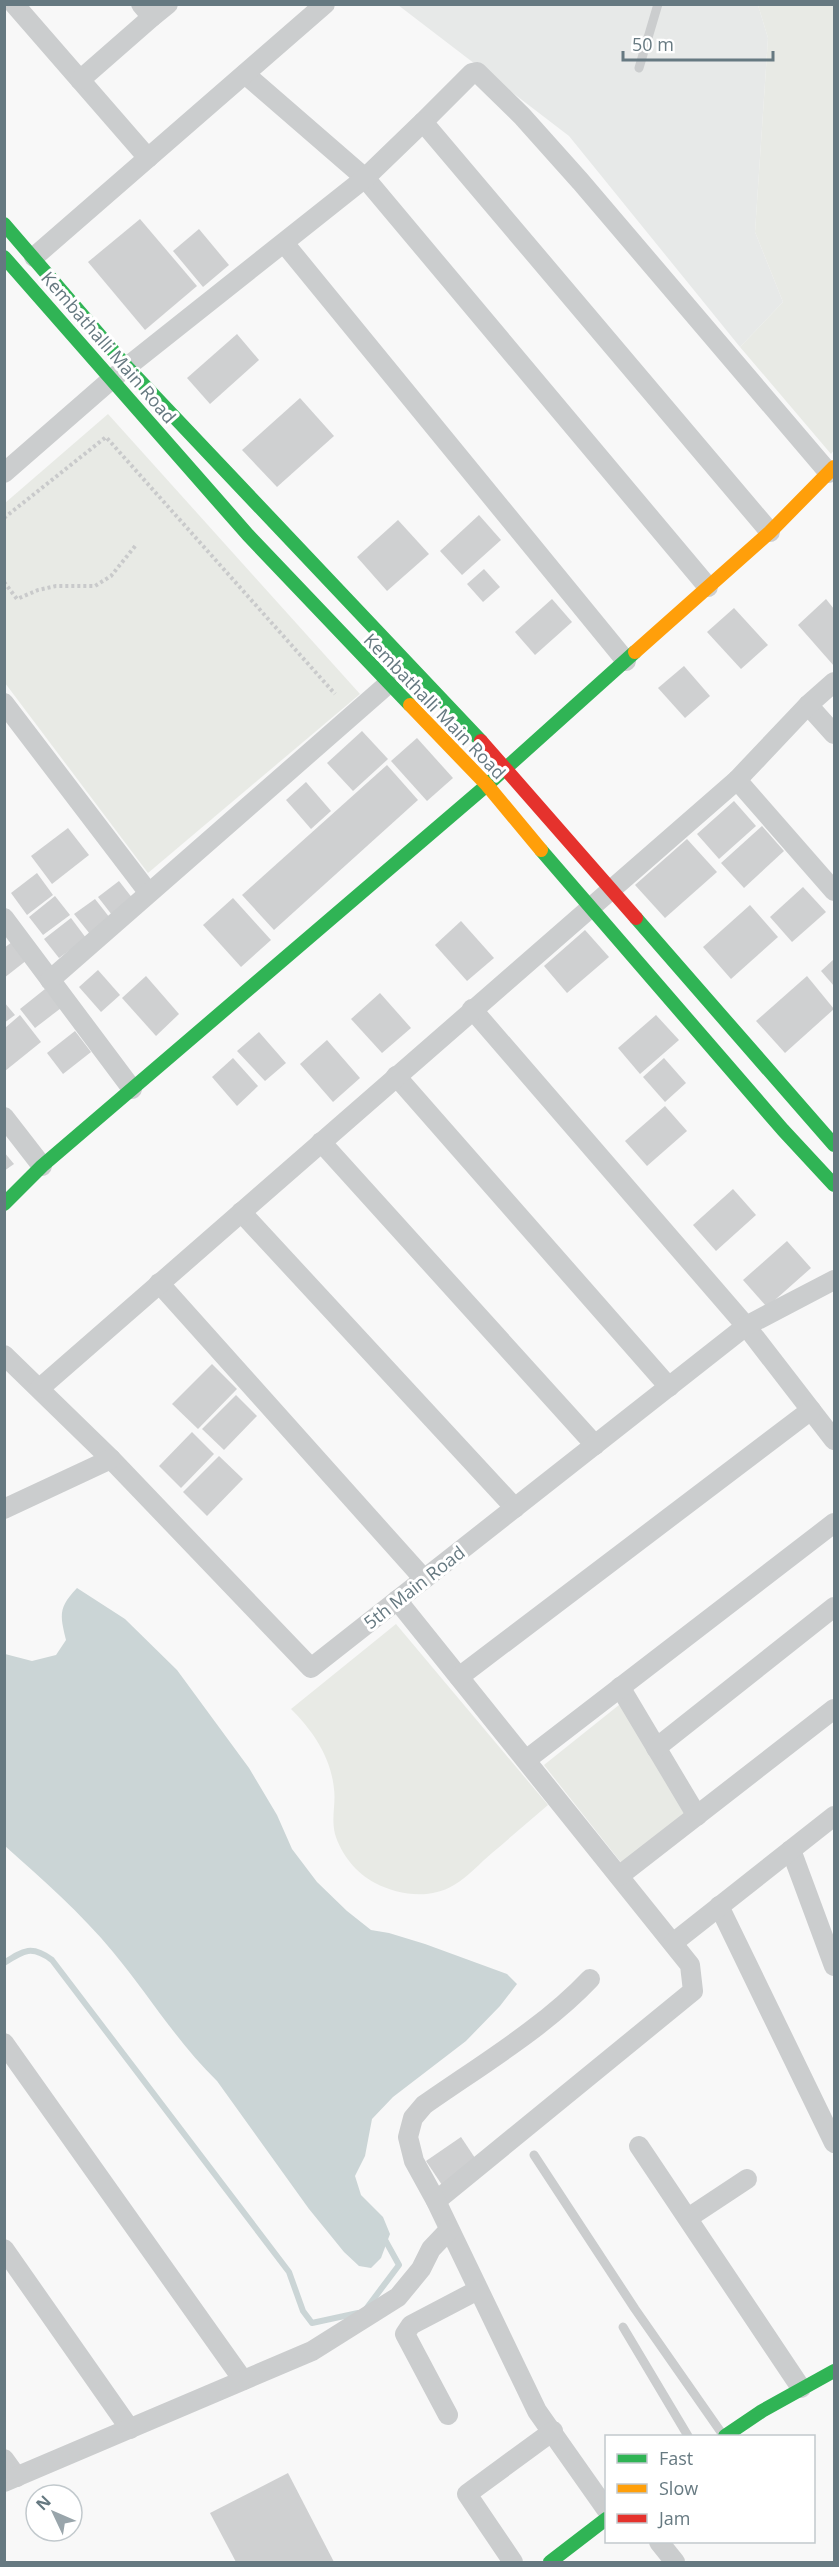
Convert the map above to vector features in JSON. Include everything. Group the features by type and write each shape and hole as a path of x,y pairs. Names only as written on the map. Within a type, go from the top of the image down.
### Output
{"street":[{"path":"14,4 148,158"},
{"path":"80,80 147,11 168,4"},
{"path":"34,257 325,4"},
{"path":"4,473 120,373 365,178 472,73 477,72 522,116 581,182 833,471 770,532 488,785 42,1166 4,1204"},
{"path":"245,74 365,178 708,587"},
{"path":"423,122 770,532"},
{"name":"Kembathalli Main Road","path":"4,224 34,257 120,373 248,535 388,684 488,785 590,908 783,1130 834,1185"},
{"path":"284,243 626,661"},
{"name":"Kembathalli Main Road","path":"4,257 506,768 613,888 834,1145"},
{"path":"40,1388 737,780 808,705 834,682"},
{"path":"50,980 388,684"},
{"path":"4,703 148,892"},
{"path":"808,705 834,734"},
{"path":"737,780 834,891"},
{"path":"4,918 132,1089"},
{"path":"472,1009 746,1326 834,1440"},
{"path":"396,1076 669,1387"},
{"path":"4,1116 42,1166"},
{"path":"321,1142 595,1445"},
{"path":"241,1212 515,1508"},
{"name":"5th Main Road","path":"4,1355 111,1460 311,1668 746,1326 834,1280"},
{"path":"159,1283 423,1579"},
{"path":"459,1677 811,1410"},
{"path":"4,1509 111,1460"},
{"path":"526,1760 834,1523"},
{"path":"398,1600 690,1965 693,1991 436,2201"},
{"path":"656,1748 834,1606"},
{"path":"620,1687 697,1816"},
{"path":"619,1876 834,1709"},
{"path":"673,1943 834,1816"},
{"path":"792,1850 834,1966"},
{"path":"719,1906 834,2143"},
{"path":"590,1979 539,2023 424,2105 413,2118 408,2137 414,2161 436,2201 537,2411 605,2508"},
{"path":"4,2043 243,2380"},
{"path":"639,2146 801,2388"},
{"path":"688,2218 747,2179"},
{"path":"4,2459 11,2480 312,2351 398,2297 421,2269 431,2249 449,2230"},
{"path":"4,2249 130,2429"},
{"path":"448,2415 405,2334 411,2325 478,2290"},
{"path":"726,2435 762,2411 834,2371"},
{"path":"513,2562 467,2494 553,2431"},
{"path":"550,2562 605,2520"},
{"path":"661,2543 675,2562"}],"lane":[{"path":"639,68 658,4"},
{"path":"534,2155 634,2309 723,2435"},
{"path":"623,2327 687,2435"}],"path":[{"path":"4,518 106,437 335,694"},
{"path":"4,582 17,599 38,590 56,586 95,586 111,576 136,545"}],"shaded area":[{"path":"398,5 758,5 768,38 755,232 783,302 740,347 569,136"},
{"path":"758,5 834,5 834,450 831,454 740,347 783,302 755,232 768,38"},
{"path":"108,414 360,694 148,873 5,683 5,503"},
{"path":"77,1588 125,1619 177,1670 249,1768 277,1815 292,1849 317,1882 347,1911 371,1930 425,1944 507,1974 517,1984 500,2006 466,2041 393,2097 372,2119 365,2156 355,2176 361,2195 383,2217 390,2234 381,2258 371,2268 359,2266 344,2252 309,2209 217,2081 163,2018 101,1938 61,1897 5,1846 5,1654 32,1661 56,1655 66,1640 62,1612 66,1601"},
{"path":"396,1624 548,1805 459,1882 435,1893 404,1893 384,1887 362,1874 345,1856 335,1834 332,1777 325,1755 307,1726 291,1709"},
{"path":"624,1701 686,1815 623,1865 544,1765"}],"building":[{"path":"140,219 197,286 145,330 88,262"},
{"path":"199,229 229,265 203,287 173,251"},
{"path":"237,334 259,360 210,404 187,378"},
{"path":"300,398 334,436 277,487 242,450"},
{"path":"479,515 501,540 462,575 440,551"},
{"path":"398,520 429,554 387,591 357,557"},
{"path":"484,569 500,587 483,602 467,584"},
{"path":"552,599 572,622 535,655 515,632"},
{"path":"826,599 834,609 834,666 798,625"},
{"path":"734,608 768,645 741,669 707,632"},
{"path":"684,666 710,696 685,718 658,688"},
{"path":"362,731 388,759 353,791 327,763"},
{"path":"417,738 453,778 427,801 391,761"},
{"path":"387,765 418,800 274,930 242,895"},
{"path":"306,782 331,811 311,829 286,800"},
{"path":"734,801 756,826 719,859 697,834"},
{"path":"762,826 784,851 744,888 721,863"},
{"path":"68,828 89,855 52,884 31,856"},
{"path":"687,839 717,872 665,918 635,885"},
{"path":"37,873 53,895 27,915 11,893"},
{"path":"119,881 133,899 112,915 98,897"},
{"path":"803,887 826,912 792,942 770,917"},
{"path":"55,896 70,915 43,935 29,917"},
{"path":"233,898 271,940 241,967 203,925"},
{"path":"95,899 110,918 90,934 74,914"},
{"path":"750,905 778,937 731,979 703,947"},
{"path":"71,918 86,938 59,958 44,939"},
{"path":"461,921 494,958 467,981 435,945"},
{"path":"585,930 609,957 567,993 544,966"},
{"path":"12,942 27,960 4,978 4,948"},
{"path":"834,959 834,986 821,971"},
{"path":"98,970 120,995 101,1012 79,987"},
{"path":"146,976 179,1014 156,1036 122,998"},
{"path":"807,976 834,1009 785,1053 756,1021"},
{"path":"45,989 61,1008 35,1028 20,1009"},
{"path":"380,993 411,1028 382,1053 351,1019"},
{"path":"4,1002 15,1015 4,1023"},
{"path":"20,1015 41,1042 5,1071 5,1028"},
{"path":"656,1015 679,1040 640,1074 618,1048"},
{"path":"75,1031 91,1052 63,1074 47,1053"},
{"path":"259,1032 286,1063 265,1081 237,1051"},
{"path":"327,1040 360,1078 333,1102 300,1064"},
{"path":"233,1058 258,1086 237,1106 212,1077"},
{"path":"664,1058 686,1083 665,1102 643,1077"},
{"path":"665,1106 687,1131 647,1166 625,1141"},
{"path":"4,1152 14,1164 4,1171"},
{"path":"733,1189 756,1215 716,1251 693,1225"},
{"path":"787,1241 811,1268 767,1307 743,1280"},
{"path":"212,1364 237,1389 198,1429 172,1404"},
{"path":"236,1395 257,1416 224,1450 202,1429"},
{"path":"192,1432 214,1454 181,1488 159,1466"},
{"path":"219,1456 243,1479 207,1516 183,1492"},
{"path":"461,2137 479,2164 444,2188 426,2161"},
{"path":"288,2473 334,2562 236,2562 210,2513"}],"waterway":[{"path":"4,1963 28,1951 39,1952 52,1960 289,2272 303,2311 312,2323 358,2313"},
{"path":"366,2309 399,2265 384,2238"}],"traffic: fast":[{"path":"4,224 127,367 481,741"},
{"path":"4,257 248,535 410,705"},
{"path":"4,1204 42,1166 487,785 635,652"},
{"path":"541,850 783,1130 834,1185"},
{"path":"636,918 834,1145"},
{"path":"726,2435 762,2411 834,2371"},
{"path":"550,2562 605,2520"}],"traffic: slow":[{"path":"635,652 770,532 834,467"},
{"path":"410,705 487,785 541,850"}],"traffic: jam":[{"path":"481,741 636,918"}]}
